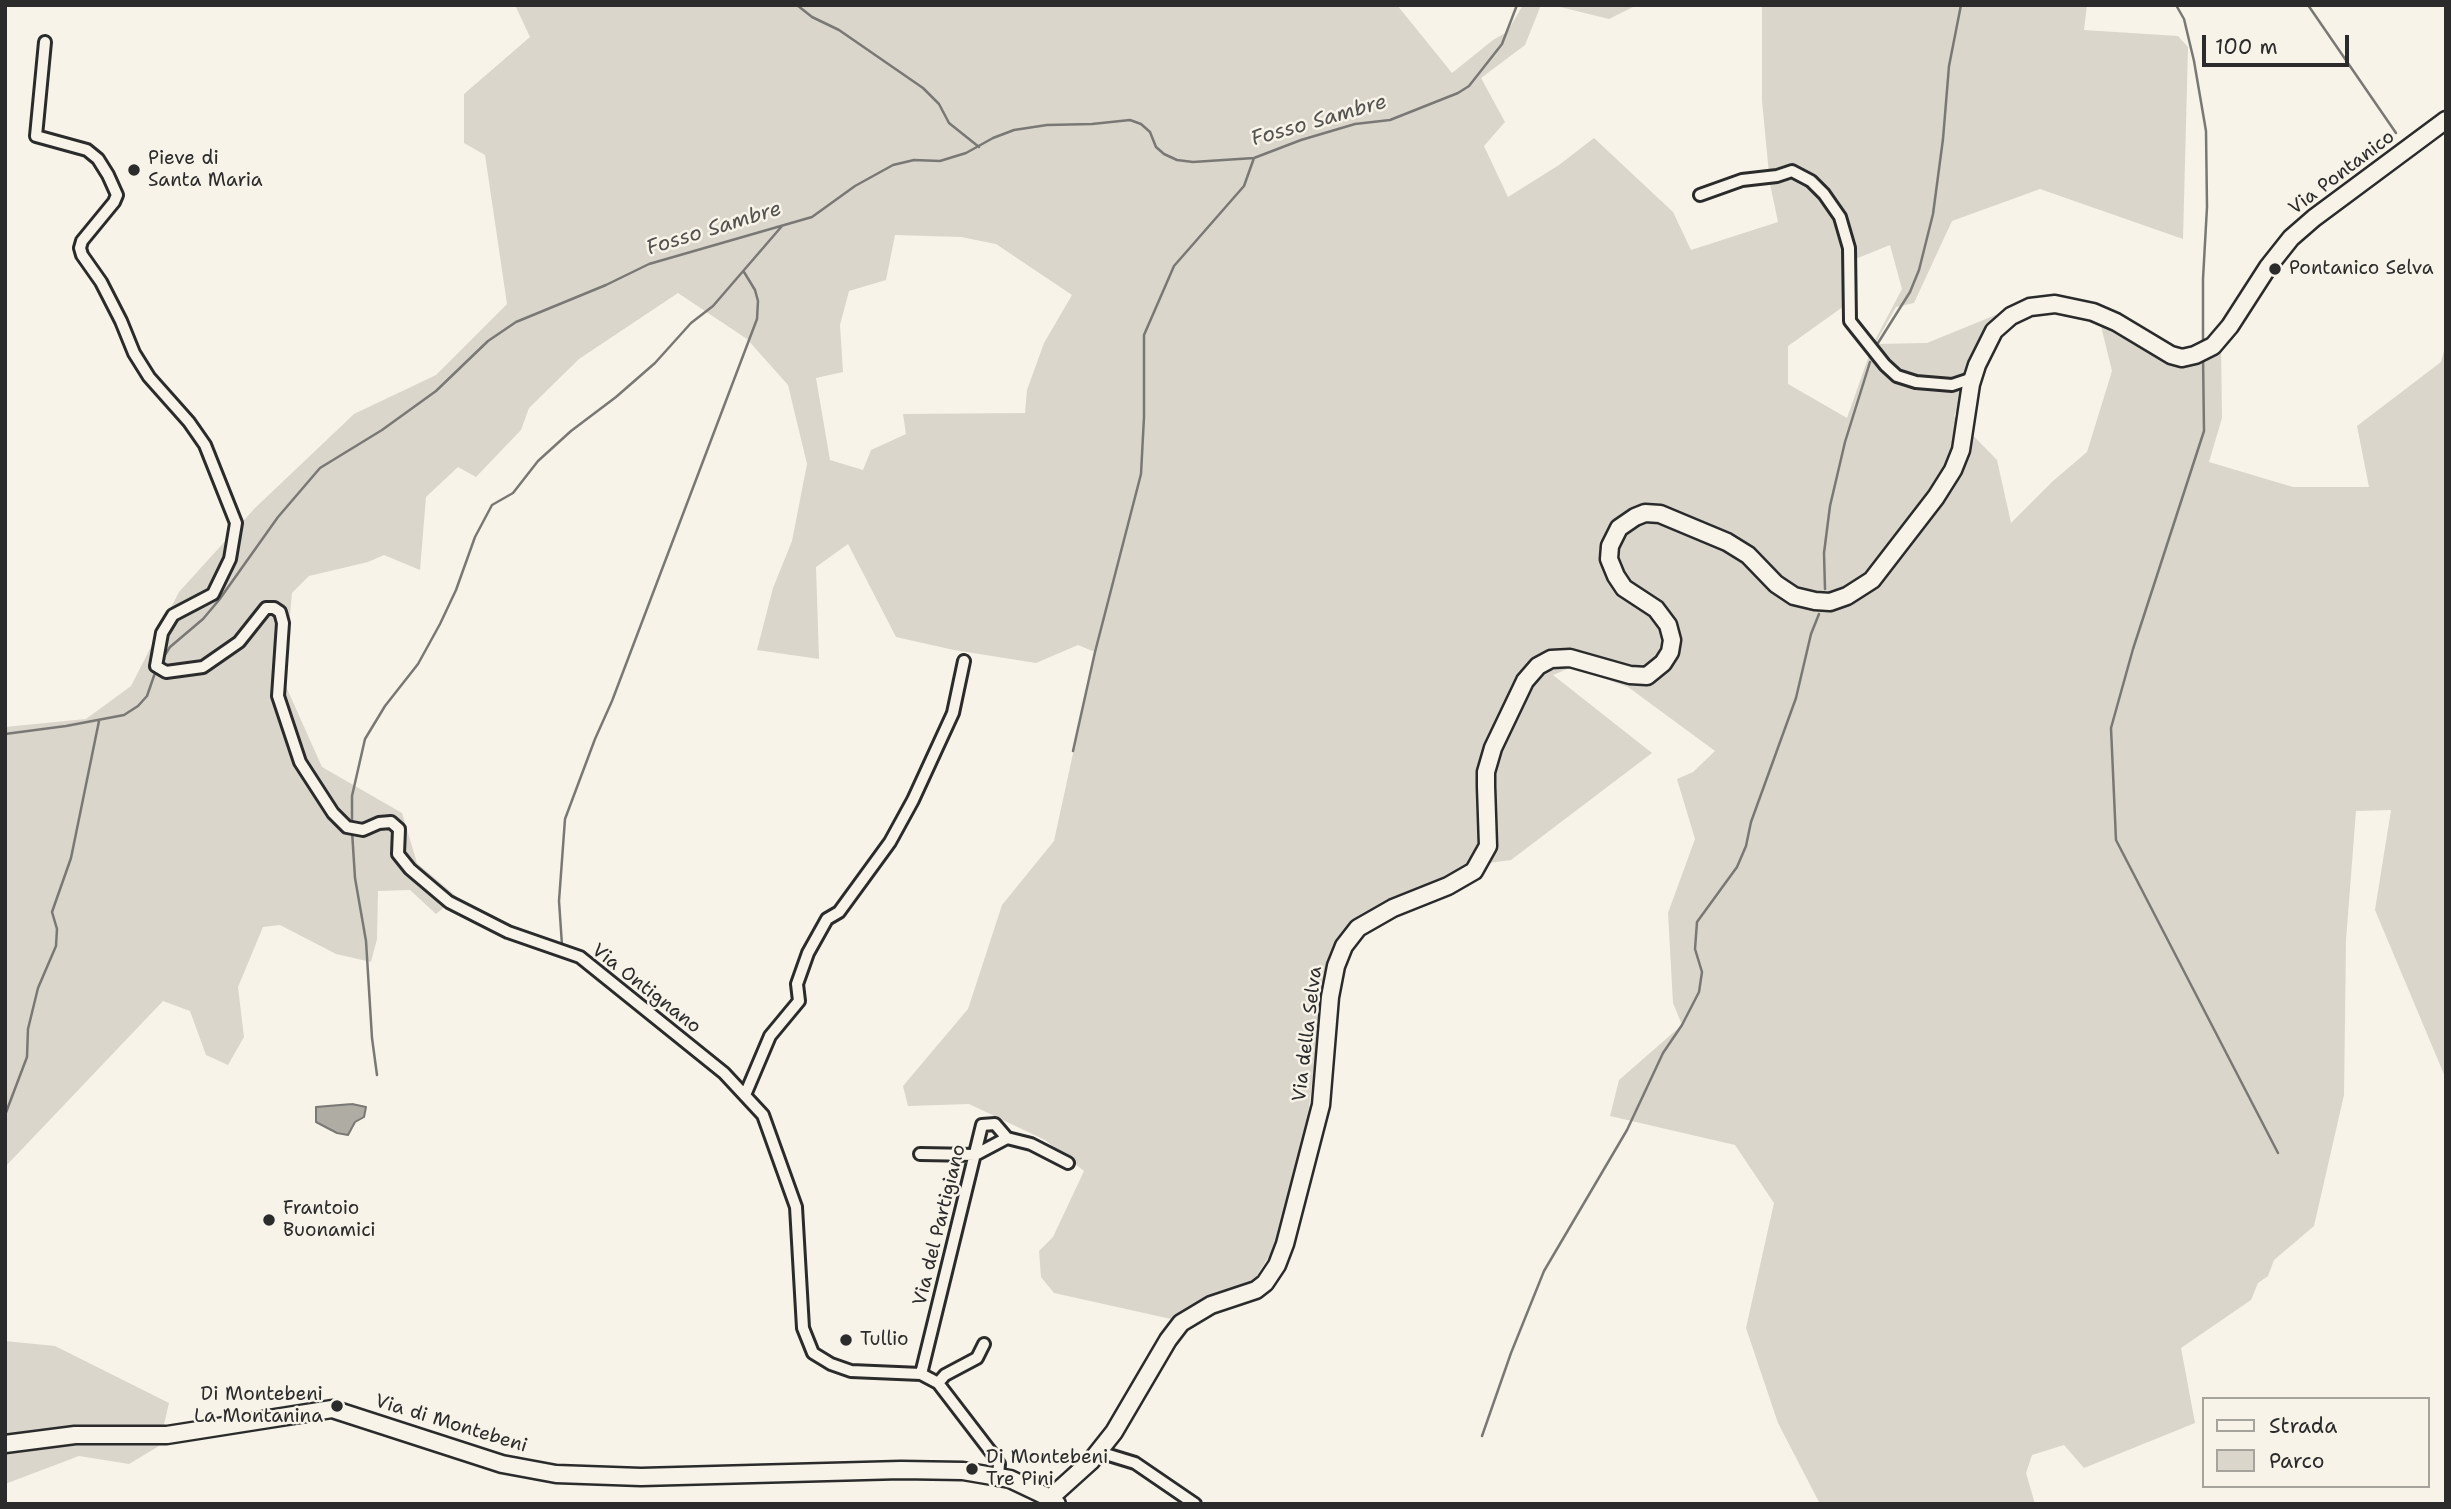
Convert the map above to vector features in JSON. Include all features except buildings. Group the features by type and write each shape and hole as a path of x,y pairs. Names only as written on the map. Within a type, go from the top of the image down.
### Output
{"street":[{"name":"Via Ontignano","path":"46,42 36,136 87,150 98,159 117,195 82,241 82,255 101,282 134,353 149,377 189,422 205,445 236,523 230,559 213,594 173,615 162,633 161,669 203,667 239,642 266,608 274,608 280,612 283,623 278,696 300,762 333,813 347,827 363,830 379,823 391,822 399,829 398,855 410,869 449,902 508,932 580,957 724,1073 763,1115 796,1207 803,1328 813,1353 831,1364 851,1371 921,1374 938,1383 994,1456 999,1464 998,1476"},
{"name":"Via Pontanico","path":"2270,265 2291,238 2314,218 2446,120"},
{"path":"1700,195 1742,180 1777,176 1792,171 1811,181 1840,217 1849,248 1850,321 1885,366 1897,376 1916,382 1952,385 1973,378"},
{"name":"Via della Selva","path":"1053,1501 1114,1432 1168,1340 1181,1323 1212,1305 1256,1290 1265,1283 1277,1265 1285,1244 1321,1105 1330,998 1336,966 1344,946 1358,928 1393,908 1448,887 1474,871 1488,846 1486,772 1493,748 1525,681 1538,666 1551,659 1570,658 1630,675 1647,676 1663,663 1670,652 1672,640 1668,625 1656,609 1624,588 1612,568 1609,559 1610,546 1619,528 1645,513 1660,514 1727,542 1748,555 1776,584 1794,596 1830,601 1847,596 1872,580 1936,497 1953,470 1961,450 1977,365 1994,331 2011,316 2031,307 2055,304 2093,312 2116,322 2171,355 2182,358 2213,346 2230,326 2270,265"},
{"path":"745,1095 770,1036 799,1001 797,984 808,953 827,919 839,912 890,842 914,800 953,713 964,661"},
{"name":"Via del Partigiano","path":"921,1374 982,1125 995,1124 1007,1138"},
{"path":"920,1154 975,1155 1007,1138 1031,1144 1068,1163"},
{"path":"938,1383 944,1375 977,1358 984,1343"},
{"name":"Via di Montebeni","path":"5,1444 75,1435 167,1435 332,1409 502,1464 578,1476 963,1471 1010,1479 1053,1501"},
{"path":"1099,1452 1135,1463 1195,1504"}],"green space":[{"path":"515,5 1397,5 1452,73 1507,32 1523,5 1541,5 1525,45 1481,78 1505,122 1484,146 1508,197 1559,165 1594,138 1673,212 1691,250 1778,222 1770,184 1762,101 1762,5 2087,5 2084,30 2178,36 2188,47 2183,239 2040,189 1952,221 1914,303 1896,307 1875,344 1927,343 1998,314 1954,416 1997,460 2011,523 2087,452 2112,371 2101,326 2159,359 2185,365 2208,358 2221,344 2222,418 2209,462 2293,487 2369,487 2357,426 2441,362 2446,343 2446,1079 2375,910 2391,810 2356,811 2346,940 2344,1095 2314,1226 2274,1260 2268,1276 2258,1283 2251,1300 2181,1348 2195,1423 2084,1468 2064,1445 2032,1455 2026,1473 2035,1504 1820,1504 1778,1423 1746,1328 1774,1203 1735,1145 1610,1116 1619,1080 1682,1025 1673,1003 1668,913 1695,839 1677,779 1693,772 1715,751 1628,687 1572,667 1553,675 1652,753 1511,860 1467,866 1356,923 1327,966 1304,1146 1274,1248 1251,1285 1219,1294 1171,1319 1054,1293 1041,1277 1039,1251 1053,1237 1084,1171 1045,1140 969,1104 908,1106 903,1086 968,1009 1002,905 1054,841 1095,652 1078,645 1036,663 954,650 896,637 848,544 816,567 819,659 757,650 773,588 792,541 807,464 788,385 747,339 678,293 579,359 529,408 521,430 476,477 458,467 426,497 420,570 384,555 368,562 309,576 292,593 284,682 322,767 402,813 417,863 457,897 436,914 410,890 378,891 377,939 371,962 336,954 280,925 263,927 238,987 244,1037 228,1065 206,1055 190,1011 163,1001 5,1167 5,727 86,719 131,686 179,592 255,508 354,414 436,375 507,304 485,155 464,143 464,94 530,37","holes":["895,235 961,237 996,244 1072,295 1044,343 1027,390 1025,413 903,414 906,434 871,450 863,470 830,460 816,378 843,372 840,325 849,291 886,280","1890,245 1902,289 1873,344 1847,418 1788,384 1788,346 1847,304 1848,262"]},
{"path":"1552,5 1637,5 1609,19"},
{"path":"5,1341 55,1346 169,1403 159,1446 129,1464 79,1456 5,1484"}],"shaded area":[{"path":"352,1104 366,1107 364,1117 355,1122 348,1135 337,1133 316,1122 316,1107"}],"waterway":[{"path":"797,5 812,17 839,30 923,88 939,104 949,123 979,147"},
{"name":"Fosso Sambre","path":"161,661 170,647 203,619 219,600 278,517 320,468 382,430 436,391 488,341 516,322 649,264 812,217 855,186 893,165 914,160 940,161 966,153 1014,130 1047,125 1130,120 1141,124 1150,132 1156,147 1164,154 1177,160 1193,162 1254,158 1355,124 1390,120 1469,86 1502,44 1517,5"},
{"path":"1878,343 1910,292 1919,270 1933,214 1949,66 1961,5"},
{"path":"2176,5 2184,19 2206,131 2203,343"},
{"path":"2308,5 2396,133"},
{"path":"1073,751 1095,652 1141,474 1144,335 1174,266 1244,186 1254,158"},
{"path":"352,825 352,796 365,739 385,706 418,664 440,624 456,590 475,537 492,505 513,493 538,461 655,363 691,323 713,306 782,226"},
{"path":"562,945 559,901 565,819 757,319 758,301 755,290 744,272"},
{"path":"2203,356 2204,431 2133,649 2111,728 2116,840 2278,1153"},
{"path":"1825,589 1824,553 1830,506 1845,442 1870,362"},
{"path":"1482,1436 1544,1271 1627,1130 1663,1053 1682,1025 1699,992 1702,972 1695,949 1697,922 1737,867 1746,846 1751,822 1796,698 1811,634 1819,614"},
{"name":"Fosso Sambre","path":"5,734 124,715 147,696 156,670"},
{"path":"5,1115 27,1057 28,1029 38,988 56,946 57,929 52,912 71,858 99,721"},
{"path":"352,831 355,878 366,941 377,1075"}],"place":[{"name":"Pieve di Santa Maria","path":"134,170"},
{"name":"Pontanico Selva","path":"2275,269"},
{"name":"Frantoio Buonamici","path":"269,1220"},
{"name":"Tullio","path":"846,1340"},
{"name":"Di Montebeni La Montanina","path":"337,1406"},
{"name":"Di Montebeni Tre Pini","path":"972,1469"}]}
